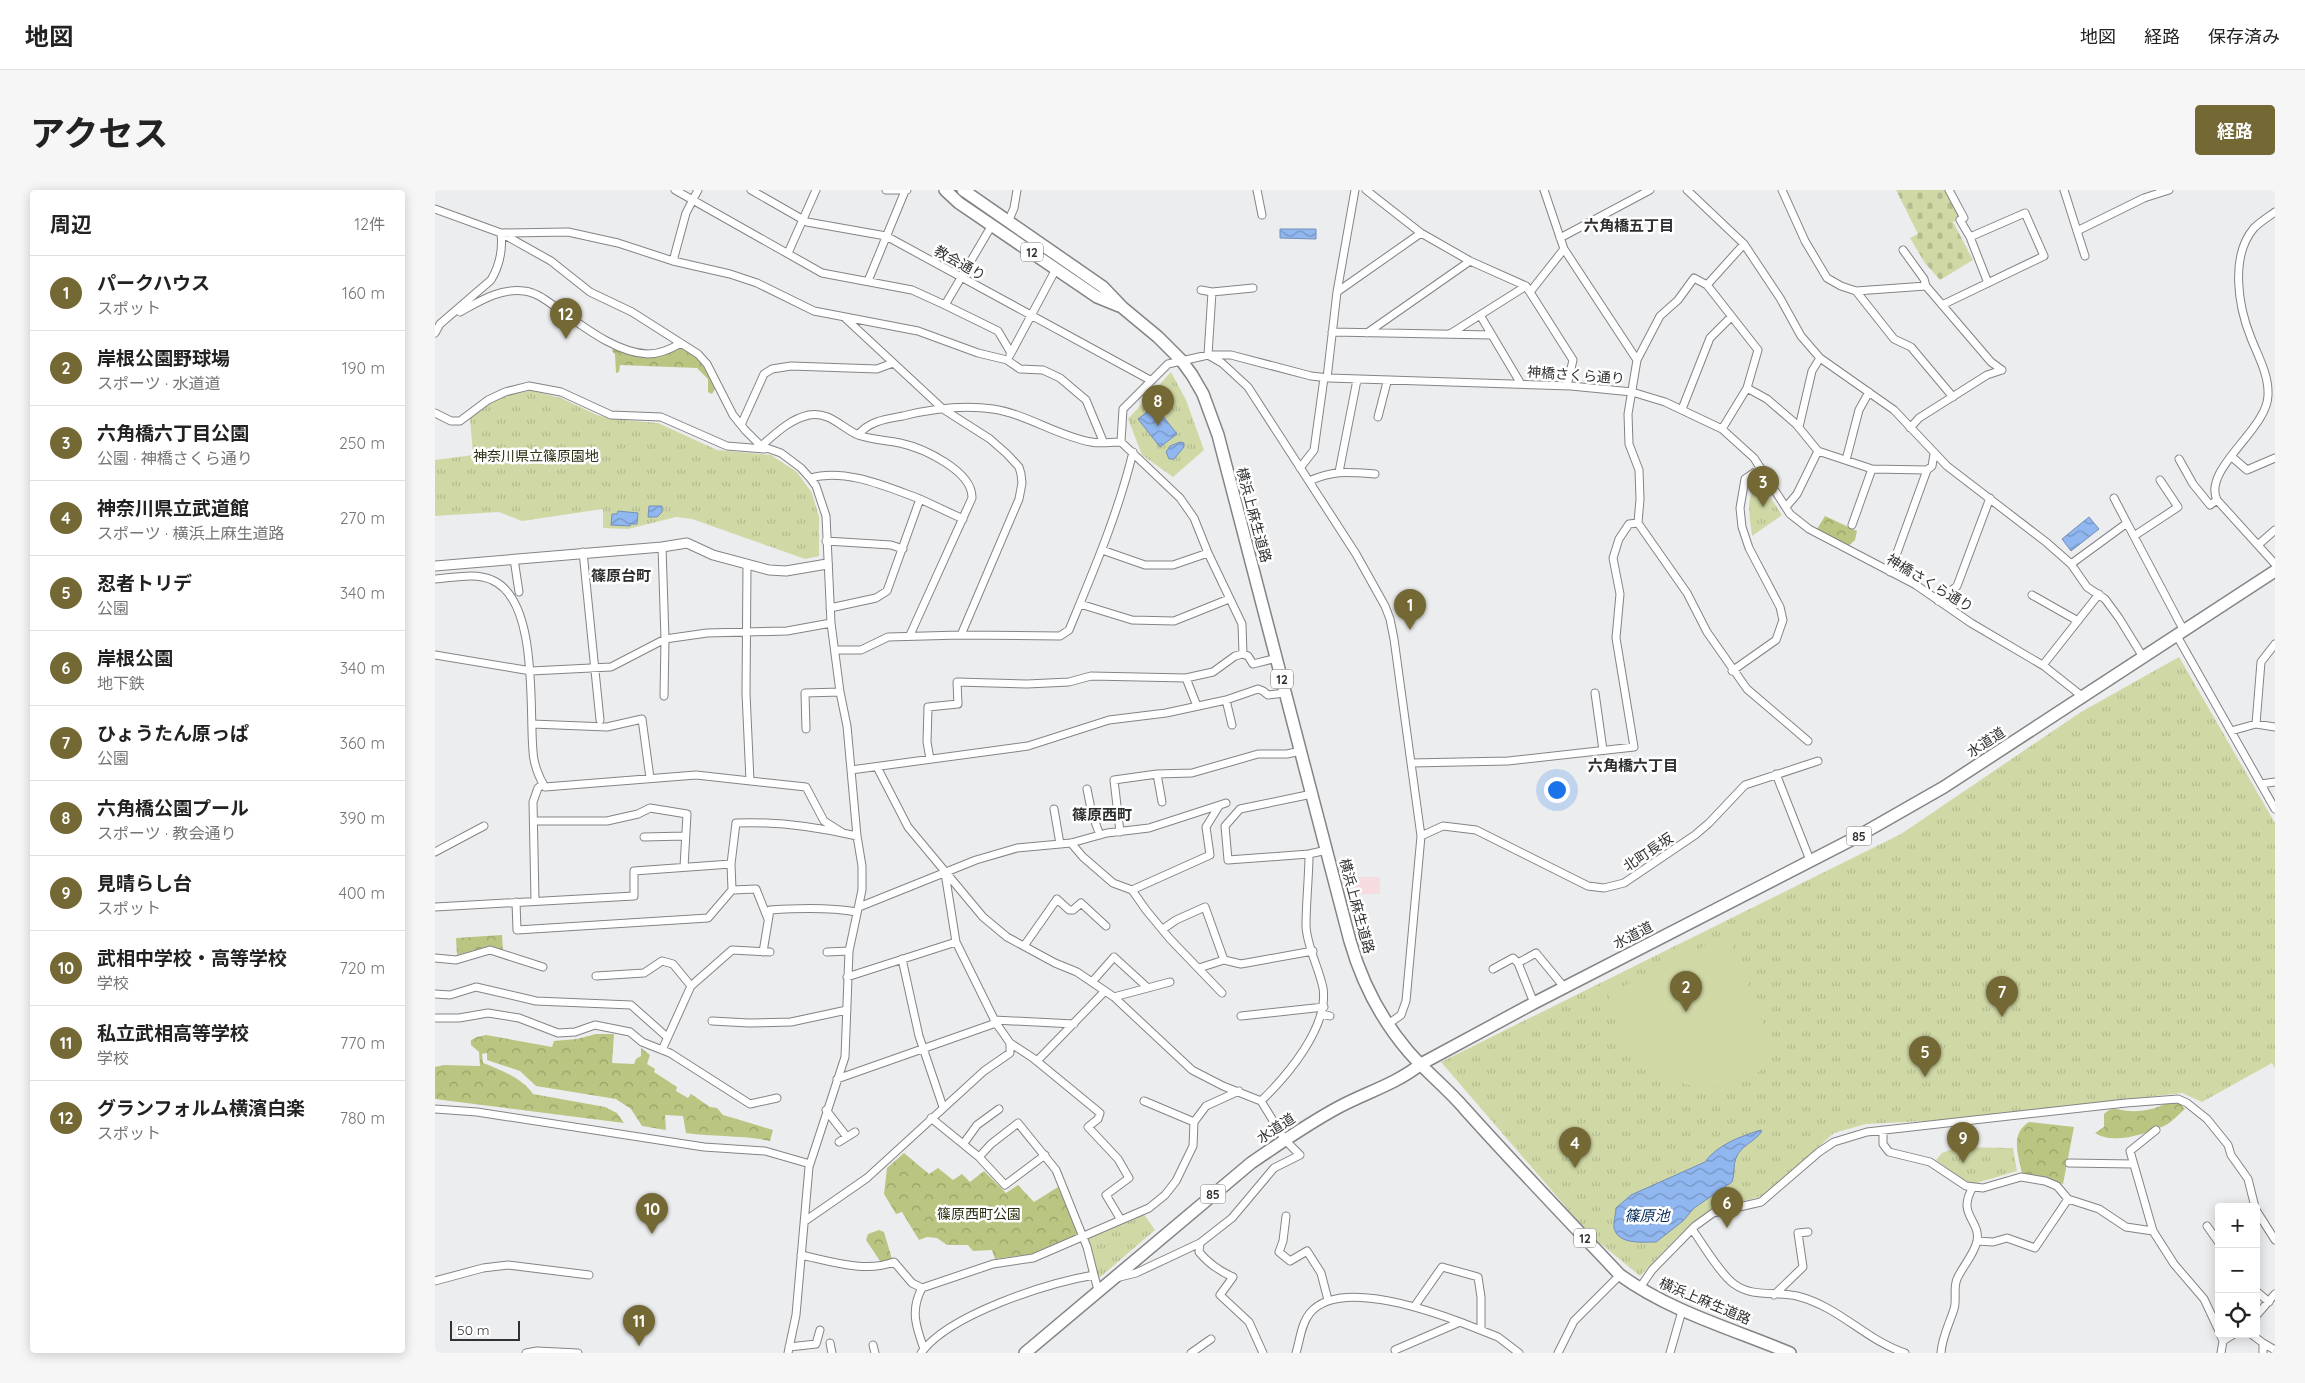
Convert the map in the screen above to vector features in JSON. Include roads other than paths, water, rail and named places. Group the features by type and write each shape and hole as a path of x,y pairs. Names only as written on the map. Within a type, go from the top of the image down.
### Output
{"main road":[{"name":"横浜上麻生道路","path":"945,190 959,203 1097,297 1123,308"},
{"name":"横浜上麻生道路","path":"963,190 1103,287 1123,308 1158,337 1181,360 1203,394 1217,435 1357,966 1372,1000 1388,1024 1409,1052 1450,1092 1620,1275 1639,1289 1682,1311 1782,1352"},
{"name":"水道道","path":"1025,1353 1251,1163 1285,1140 1341,1106 1407,1076 1421,1064 1534,1003 1853,839 1944,787 2275,570"}],"street":[{"path":"675,190 822,273 912,290 998,331 1009,356 1019,369 1043,370 1075,389 1086,400 1103,441"},
{"path":"673,261 692,199 699,190"},
{"name":"教会通り","path":"751,190 803,220 886,236 1150,380"},
{"path":"788,253 816,190"},
{"path":"868,282 906,190 886,190"},
{"path":"1009,222 1017,190"},
{"path":"1257,190 1262,215"},
{"path":"1300,468 1314,450 1337,292 1355,190"},
{"path":"1366,190 1421,233 1470,261 1528,289 1573,360 1567,386"},
{"path":"1544,190 1564,249 1637,360"},
{"path":"1560,238 1650,190"},
{"path":"1687,190 1744,244 1780,298 1801,336 1821,358 1894,410 1934,454 2071,564 2087,587 2099,594 2119,618 2143,658"},
{"path":"1782,190 1801,234 1827,278 1841,286 1856,291 1926,286"},
{"path":"1949,190 1964,218 1961,220 1970,237 1988,283"},
{"path":"2064,190 2085,256"},
{"path":"2077,231 2144,198 2169,190"},
{"path":"435,209 501,233 551,261 591,292 632,312 698,354 707,364 720,391 741,425 764,448"},
{"path":"2275,212 2254,228 2241,255 2240,294 2246,326 2266,376 2267,405 2215,483 2217,500 2259,544 2275,570"},
{"path":"1942,305 2044,256 2025,213 1970,237"},
{"path":"945,305 960,276 992,225"},
{"path":"501,233 568,232 618,243 673,261 730,274 757,283 813,311 918,331 947,340 978,353 1009,356"},
{"path":"435,333 440,324 495,274 501,256 501,233"},
{"path":"1337,292 1421,233"},
{"path":"1707,285 1744,244"},
{"path":"1450,334 1528,289 1564,249"},
{"path":"1903,250 1924,279 1926,286 1991,362 2002,370 1987,375 1919,418 1910,428"},
{"path":"1367,333 1470,261"},
{"path":"1009,356 1057,269"},
{"path":"1722,429 1747,388 1758,350 1707,285 1694,278 1679,300 1660,316 1637,360 1628,414 1629,444 1639,470 1638,523 1687,593 1707,632 1733,671 1753,696 1808,741"},
{"path":"1201,290 1212,292 1253,288"},
{"path":"451,316 501,292 526,291 542,297 587,328 623,348 649,354 661,353 681,343"},
{"path":"1856,291 1894,339 1911,347 1953,397"},
{"path":"1212,292 1208,355 1222,363 1248,387 1372,583 1390,618 1421,836 1406,1002 1401,1015 1388,1024"},
{"path":"1480,315 1521,384"},
{"path":"1682,409 1710,338 1731,317"},
{"path":"845,318 943,409 990,438 1019,467 1022,483 1019,499 961,634"},
{"path":"1332,332 1492,335"},
{"name":"神橋さくら通り","path":"1121,442 1123,409 1150,380 1168,364 1208,355 1231,355 1325,378 1387,382 1461,381 1567,386 1632,392 1682,409 1722,429 1754,458 1786,507 1809,529 1938,600 2043,665 2083,697"},
{"path":"1799,427 1812,371 1821,358"},
{"path":"741,425 764,374 772,369 791,366 877,368 893,363"},
{"path":"1339,472 1357,380"},
{"path":"1378,417 1387,382"},
{"path":"435,413 451,421 460,421 488,400 512,390 529,386 561,392 611,415 661,417 727,446 764,448 781,453 801,468 816,486 826,516 831,623 839,692 847,726 857,836 862,866 862,890 849,951 845,1057 810,1164 796,1315 789,1350 816,1344 820,1330"},
{"path":"1747,388 1767,399 1799,427 1818,451 1872,469 1927,470"},
{"path":"1847,460 1859,410 1869,392"},
{"path":"858,435 863,428 883,420 943,409 994,409 1019,416 1082,440 1094,443 1103,441 1121,442 1180,498 1194,518 1208,554 1242,624 1243,654"},
{"path":"764,448 785,425 811,415 821,416 836,421 858,435 910,446 957,470 969,482 973,495 910,636"},
{"path":"1786,507 1797,494 1818,451"},
{"path":"835,650 861,650 888,637 961,634 1060,636 1069,630 1102,550 1126,480 1133,452"},
{"path":"1890,572 1934,454"},
{"path":"2232,457 2247,470 2275,458"},
{"path":"2179,459 2193,484 2211,505 2217,500"},
{"path":"1733,671 1776,640 1783,620 1780,607 1748,547 1742,527 1741,508 1745,479 1761,468"},
{"path":"1852,525 1872,469"},
{"path":"1309,482 1329,473 1375,474"},
{"path":"810,478 818,475 851,477 920,499 963,519"},
{"path":"2134,536 2178,507 2160,480"},
{"path":"1938,600 1957,586 1990,498"},
{"path":"2114,498 2231,731 2275,809"},
{"path":"830,608 876,598 885,593 889,588 920,499"},
{"path":"1411,763 1508,761 1634,747 1616,638 1620,594 1613,558 1619,539 1629,524 1638,523"},
{"path":"2071,564 2127,523"},
{"path":"2259,544 2275,530"},
{"path":"826,541 891,545 903,549"},
{"path":"435,566 583,552 662,547 687,543 713,555 747,565 786,571 827,564"},
{"path":"662,547 665,639 664,696"},
{"path":"1102,550 1145,565 1173,565 1208,554"},
{"path":"583,552 600,720"},
{"path":"515,559 519,592"},
{"path":"747,565 746,633 750,781"},
{"path":"435,579 479,576 492,580 504,588 520,615 531,671 533,753 545,787 696,775 806,787 825,821 843,833"},
{"path":"2043,665 2099,594"},
{"path":"2032,595 2078,620"},
{"path":"1080,604 1132,620 1174,621 1229,599"},
{"path":"435,655 531,671 611,667 665,639 707,633 787,631 831,623"},
{"path":"2256,724 2261,662 2275,644"},
{"path":"929,759 927,742 928,707 958,704 957,682 1027,684 1069,682 1091,676 1186,678 1213,672 1235,656 1243,654 1248,656 1253,664 1277,658"},
{"path":"1186,678 1197,706"},
{"path":"851,770 1028,746 1109,720 1166,713 1226,700 1258,689 1267,696 1285,693"},
{"path":"806,729 805,693 839,692"},
{"path":"1595,692 1603,750"},
{"path":"1226,700 1232,725"},
{"path":"532,724 607,727 642,719 650,778"},
{"path":"2231,731 2256,724 2275,728"},
{"path":"1120,832 1114,780 1157,774 1192,773 1258,754 1287,754 1301,751"},
{"name":"北町長坂","path":"1421,836 1443,826 1476,830 1588,886 1604,888 1625,883 1695,835 1745,785 1819,761"},
{"path":"877,767 908,827 983,917 1007,937 1077,972 1114,997 1192,1070 1223,1086 1261,1101 1285,1140 1300,1155 1274,1168 1232,1218 1200,1243 1136,1274 1125,1278 1113,1278"},
{"path":"1157,774 1162,802"},
{"path":"1776,774 1811,860"},
{"path":"2261,784 2275,782"},
{"path":"535,901 533,802 538,788 543,784"},
{"path":"1087,789 1091,814 1100,835"},
{"path":"1312,794 1240,809 1230,818 1225,826 1228,860 1309,854 1327,850"},
{"path":"662,1050 691,986 732,950 767,952 770,910 793,908 858,909 945,873 1017,848 1071,843 1100,835 1149,828 1223,804 1206,827 1210,855 1132,890"},
{"path":"534,821 607,820 638,814 650,808 687,814 684,867"},
{"path":"1054,808 1060,844"},
{"path":"516,902 517,930 708,918 732,890 731,864 736,823 761,822 857,836"},
{"path":"435,852 484,826"},
{"path":"644,837 685,836"},
{"path":"1071,843 1083,857 1113,883 1132,890 1146,910 1222,993"},
{"path":"1261,1101 1294,1063 1325,1012 1323,989 1306,928 1309,854"},
{"path":"435,907 634,896 634,870 731,864"},
{"path":"945,873 956,942 995,1022 1010,1043 1037,1061 1100,1113 1098,1119 1088,1127 1118,1159 1129,1178 1106,1195 1121,1220"},
{"path":"732,890 756,889 769,919"},
{"path":"1024,946 1057,899 1069,910 1073,910 1081,903 1106,926"},
{"path":"1163,928 1205,907 1224,960"},
{"path":"847,977 956,942"},
{"path":"435,958 456,960 490,950 543,967"},
{"path":"827,952 849,951"},
{"path":"1199,968 1224,960 1241,964 1313,951"},
{"path":"1518,962 1536,953 1564,987"},
{"path":"1092,982 1113,957 1148,988"},
{"path":"1493,969 1513,958 1518,962 1534,1003"},
{"path":"902,959 908,993 923,1049 943,1107"},
{"path":"596,976 644,973 662,961 673,964 691,986"},
{"path":"1114,997 1170,982"},
{"path":"435,994 450,995 476,987 536,1001 631,1005 667,1037"},
{"path":"1037,1061 1105,991"},
{"path":"712,1021 749,1024 791,1022 847,1010"},
{"path":"1241,1016 1325,1012"},
{"path":"435,1018 459,1018 489,1013 519,1018 557,1033 575,1032 595,1025 630,1032 642,1042 662,1050 750,1104 777,1098"},
{"path":"837,1079 995,1022 1074,1024"},
{"path":"805,1221 867,1178 984,1071 1010,1053 1010,1043"},
{"path":"1093,1275 1071,1279 986,1308 941,1335 923,1351 915,1326 914,1312 917,1298 922,1288 993,1264 1033,1258 1149,1208 1165,1195 1176,1181 1193,1146 1194,1122 1206,1106 1239,1091"},
{"path":"1639,1289 1652,1270 1692,1229 1713,1213 1761,1202 1819,1152 1833,1143 1867,1132 2116,1104 2178,1099 2187,1103 2207,1118 2228,1145 2231,1155 2248,1179 2254,1203"},
{"path":"1144,1101 1194,1122"},
{"path":"435,1109 486,1113 695,1146 765,1151 810,1164"},
{"path":"964,1144 977,1126 999,1109"},
{"path":"827,1110 847,1137"},
{"path":"931,1118 979,1157 1005,1185 1045,1155"},
{"path":"979,1157 991,1144 1018,1123 1056,1170 1082,1236 1098,1290"},
{"path":"1883,1130 1883,1144 1889,1152 1930,1162 1958,1182 1973,1188 1983,1188 2021,1177 2057,1186 2068,1199 2099,1209 2126,1228 2153,1231"},
{"path":"2156,1130 2130,1151 2145,1197 2153,1231 2174,1264 2204,1299 2215,1322"},
{"path":"839,1142 855,1132"},
{"path":"2069,1163 2133,1164"},
{"path":"1941,1353 1942,1338 1954,1309 1956,1281 1977,1241 1976,1230 1967,1209 1967,1200 1973,1188"},
{"path":"1977,1241 1993,1242 2007,1238 2035,1248 2068,1199"},
{"path":"1287,1216 1283,1241 1279,1252 1290,1261 1307,1251 1321,1273 1328,1300"},
{"path":"2260,1216 2275,1240"},
{"path":"2207,1226 2215,1237"},
{"path":"1692,1229 1734,1285 1757,1294 1796,1296 1825,1306 1843,1316 1856,1328 1905,1353"},
{"path":"1774,1295 1803,1267 1798,1233 1808,1232"},
{"path":"1200,1243 1199,1252 1206,1260 1219,1270 1233,1277 1220,1295 1249,1322 1263,1353"},
{"path":"801,1255 846,1265 883,1266 894,1262 911,1282 922,1288"},
{"path":"435,1281 483,1268 508,1264 589,1275"},
{"path":"1414,1307 1442,1267 1478,1277 1481,1297 1481,1330"},
{"path":"1558,1353 1573,1321 1620,1275"},
{"path":"2258,1293 2269,1302"},
{"path":"2260,1312 2275,1294"},
{"path":"1297,1353 1304,1322 1317,1306 1328,1300 1343,1298 1370,1299 1414,1307 1481,1330 1508,1343 1519,1353"},
{"path":"1670,1353 1682,1311"},
{"path":"1395,1350 1460,1322"},
{"path":"2221,1353 2222,1338"},
{"path":"2256,1338 2275,1350"},
{"path":"1191,1353 1211,1339"},
{"path":"830,1343 832,1353"},
{"path":"2263,1343 2263,1353"},
{"path":"873,1345 875,1353"},
{"path":"526,1353 537,1351 577,1353"}],"water":[{"path":"1280,229 1316,229 1316,239 1280,238"},
{"path":"1155,406 1177,434 1160,447 1138,419"},
{"path":"1180,442 1184,443 1184,447 1174,459 1169,459 1166,452 1170,446"},
{"path":"649,506 662,506 662,512 657,517 648,517"},
{"path":"618,511 638,513 637,524 630,524 630,526 611,525 612,514 617,514"},
{"path":"2089,517 2099,529 2071,551 2062,539"},
{"name":"篠原池","path":"1761,1130 1759,1135 1738,1154 1732,1182 1694,1208 1683,1221 1656,1242 1626,1240 1616,1233 1614,1226 1616,1208 1631,1195 1705,1162 1723,1146 1738,1138"}],"place":[{"name":"グランフォルム横濱白楽","path":"566,339"},
{"name":"六角橋公園プール","path":"1158,426"},
{"name":"六角橋六丁目公園","path":"1763,507"},
{"name":"パークハウス","path":"1410,630"},
{"name":"岸根公園野球場","path":"1686,1012"},
{"name":"ひょうたん原っぱ","path":"2002,1017"},
{"name":"忍者トリデ","path":"1925,1077"},
{"name":"見晴らし台","path":"1963,1163"},
{"name":"神奈川県立武道館","path":"1575,1168"},
{"name":"岸根公園","path":"1727,1228"},
{"name":"武相中学校・高等学校","path":"652,1234"},
{"name":"私立武相高等学校","path":"639,1346"}],"district":[{"name":"六角橋五丁目","path":"1629,225"},
{"name":"篠原台町","path":"621,575"},
{"name":"六角橋六丁目","path":"1633,765"},
{"name":"篠原西町","path":"1102,814"}],"park label":[{"name":"神奈川県立篠原園地","path":"536,456"},
{"name":"篠原西町公園","path":"979,1214"}]}
